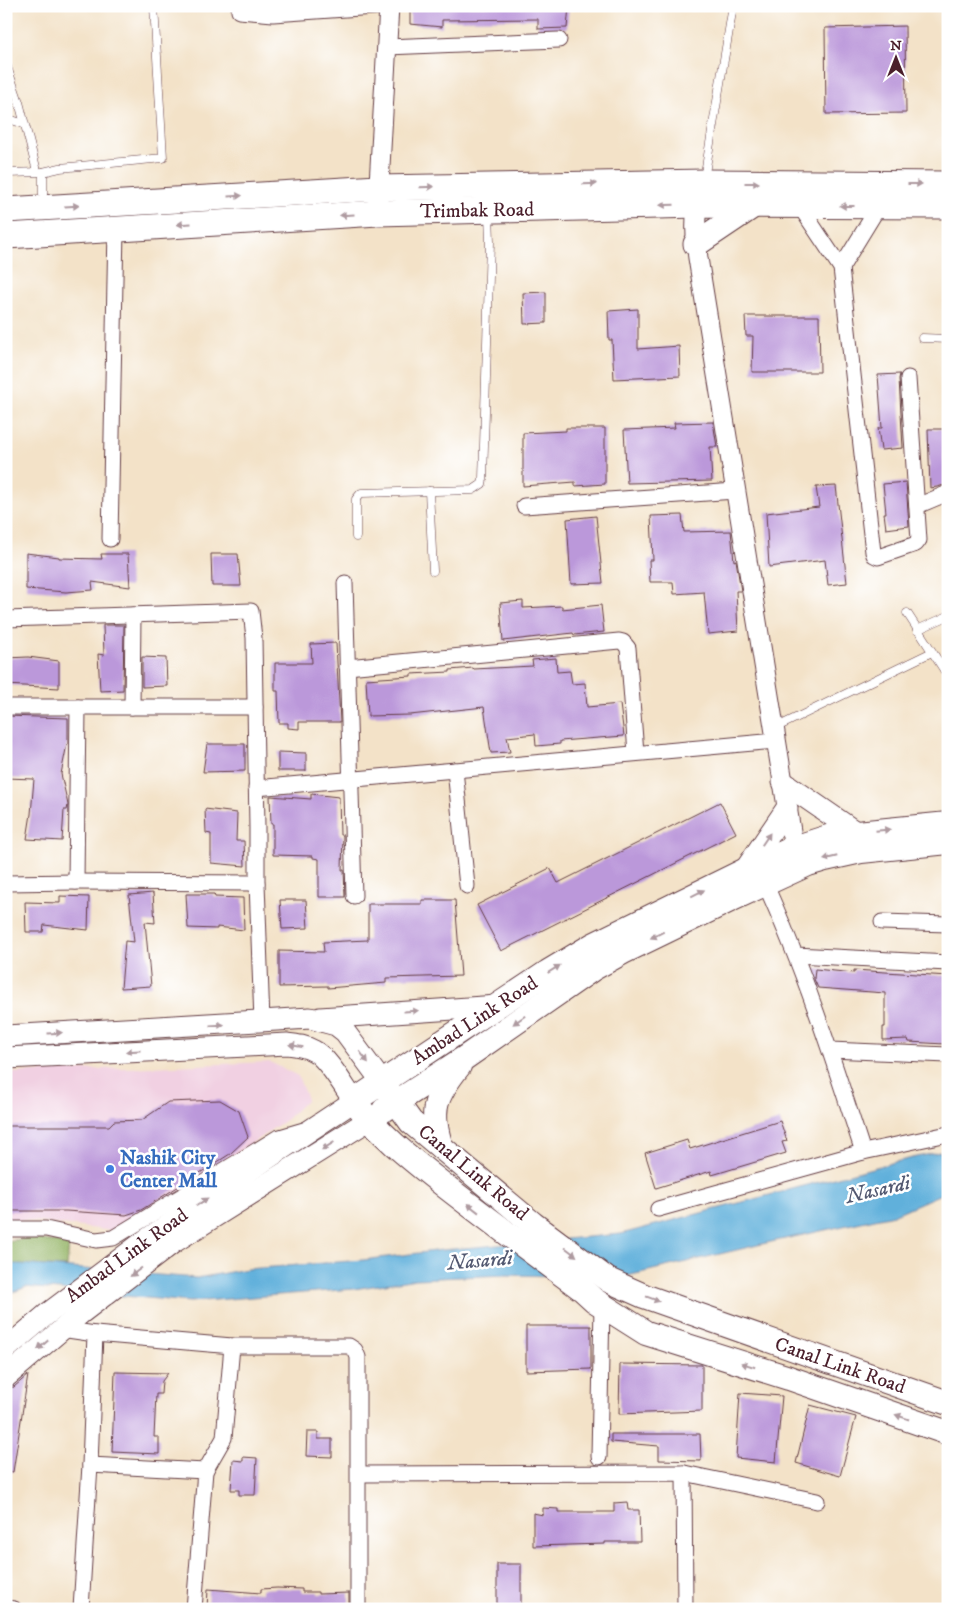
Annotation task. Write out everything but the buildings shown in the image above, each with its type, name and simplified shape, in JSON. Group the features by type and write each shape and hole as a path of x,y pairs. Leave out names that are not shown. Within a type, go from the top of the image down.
{"highway":[{"name":"Trimbak Road","path":"6,236 378,213 489,211 700,194 948,184"},
{"name":"Trimbak Road","path":"6,210 44,201 378,188 700,194 754,205 948,206"},
{"path":"696,244 754,205"}],"main road":[{"path":"783,782 857,833"},
{"path":"755,873 787,808"},
{"name":"Ambad Link Road","path":"54,1322 146,1239 263,1154 314,1127 593,945 755,873 796,858 828,837 948,824"},
{"name":"Ambad Link Road","path":"796,858 825,859 861,851 948,842"},
{"name":"Ambad Link Road","path":"54,1322 80,1314 174,1242 466,1057 594,968 755,873"},
{"path":"310,1018 498,1006"},
{"name":"Canal Link Road","path":"6,1036 310,1018 336,1026 345,1032 411,1122 533,1224 608,1280 644,1296 948,1403"},
{"name":"Canal Link Road","path":"6,1058 292,1045 315,1051 323,1057 369,1120 405,1154 602,1304 646,1333 789,1378 948,1433"},
{"path":"441,1147 434,1119 438,1098 447,1081 466,1057"},
{"path":"6,1349 54,1322"},
{"path":"6,1377 54,1322"}],"street":[{"path":"240,6 239,11 272,14 389,6 378,213"},
{"path":"387,47 560,40"},
{"path":"700,194 696,244 796,858"},
{"path":"799,205 841,268 874,555 878,557 918,542 919,537 908,378"},
{"path":"841,268 880,206"},
{"path":"110,538 116,228"},
{"path":"524,506 735,491"},
{"path":"917,506 948,493"},
{"path":"345,583 354,896"},
{"path":"6,618 251,611 254,638 256,883 262,1022"},
{"path":"132,707 133,615"},
{"path":"347,666 624,642 628,648 636,754"},
{"path":"6,706 254,707"},
{"path":"76,882 78,707"},
{"path":"256,788 636,754 775,735"},
{"path":"455,770 466,886"},
{"path":"755,873 796,955 830,1050 863,1152"},
{"path":"6,883 256,883"},
{"path":"882,922 948,924"},
{"path":"796,955 948,963"},
{"path":"830,1050 948,1055"},
{"path":"658,1209 863,1152 948,1134"},
{"path":"6,1229 46,1229 96,1240 113,1238 263,1154"},
{"path":"599,1457 602,1304"},
{"path":"54,1322 95,1334 232,1346 349,1346 355,1350 358,1357 358,1609"},
{"path":"80,1609 90,1465 95,1334"},
{"path":"194,1609 205,1471 224,1438 232,1346"},
{"path":"90,1465 205,1471"},
{"path":"358,1474 684,1473 817,1501"},
{"path":"684,1473 685,1609"},
{"path":"6,1608 14,1609"}],"lane":[{"path":"6,173 40,172 60,168 163,158 154,6"},
{"path":"700,194 733,6"},
{"path":"6,64 40,172 44,201"},
{"path":"6,118 24,124"},
{"path":"356,537 356,499 361,493 473,490 482,484 490,242 489,211"},
{"path":"922,338 948,339"},
{"path":"429,490 433,571"},
{"path":"907,613 948,676"},
{"path":"917,630 948,616"},
{"path":"775,735 932,652"}],"shaded area":[{"name":"Nashik City Center Mall","path":"270,1062 298,1076 307,1099 287,1119 122,1232 25,1220 6,1222 6,1073"}],"green space":[{"path":"31,1238 69,1244 67,1267 6,1264 6,1241"}],"water":[{"name":"Nasardi","path":"948,1150 948,1191 893,1215 623,1277 505,1275 416,1279 354,1289 190,1302 26,1287 6,1295 6,1264 197,1278 247,1269 363,1260 442,1250 621,1234 895,1162"}],"place":[{"name":"Nashik City Center Mall","path":"110,1169"}]}
